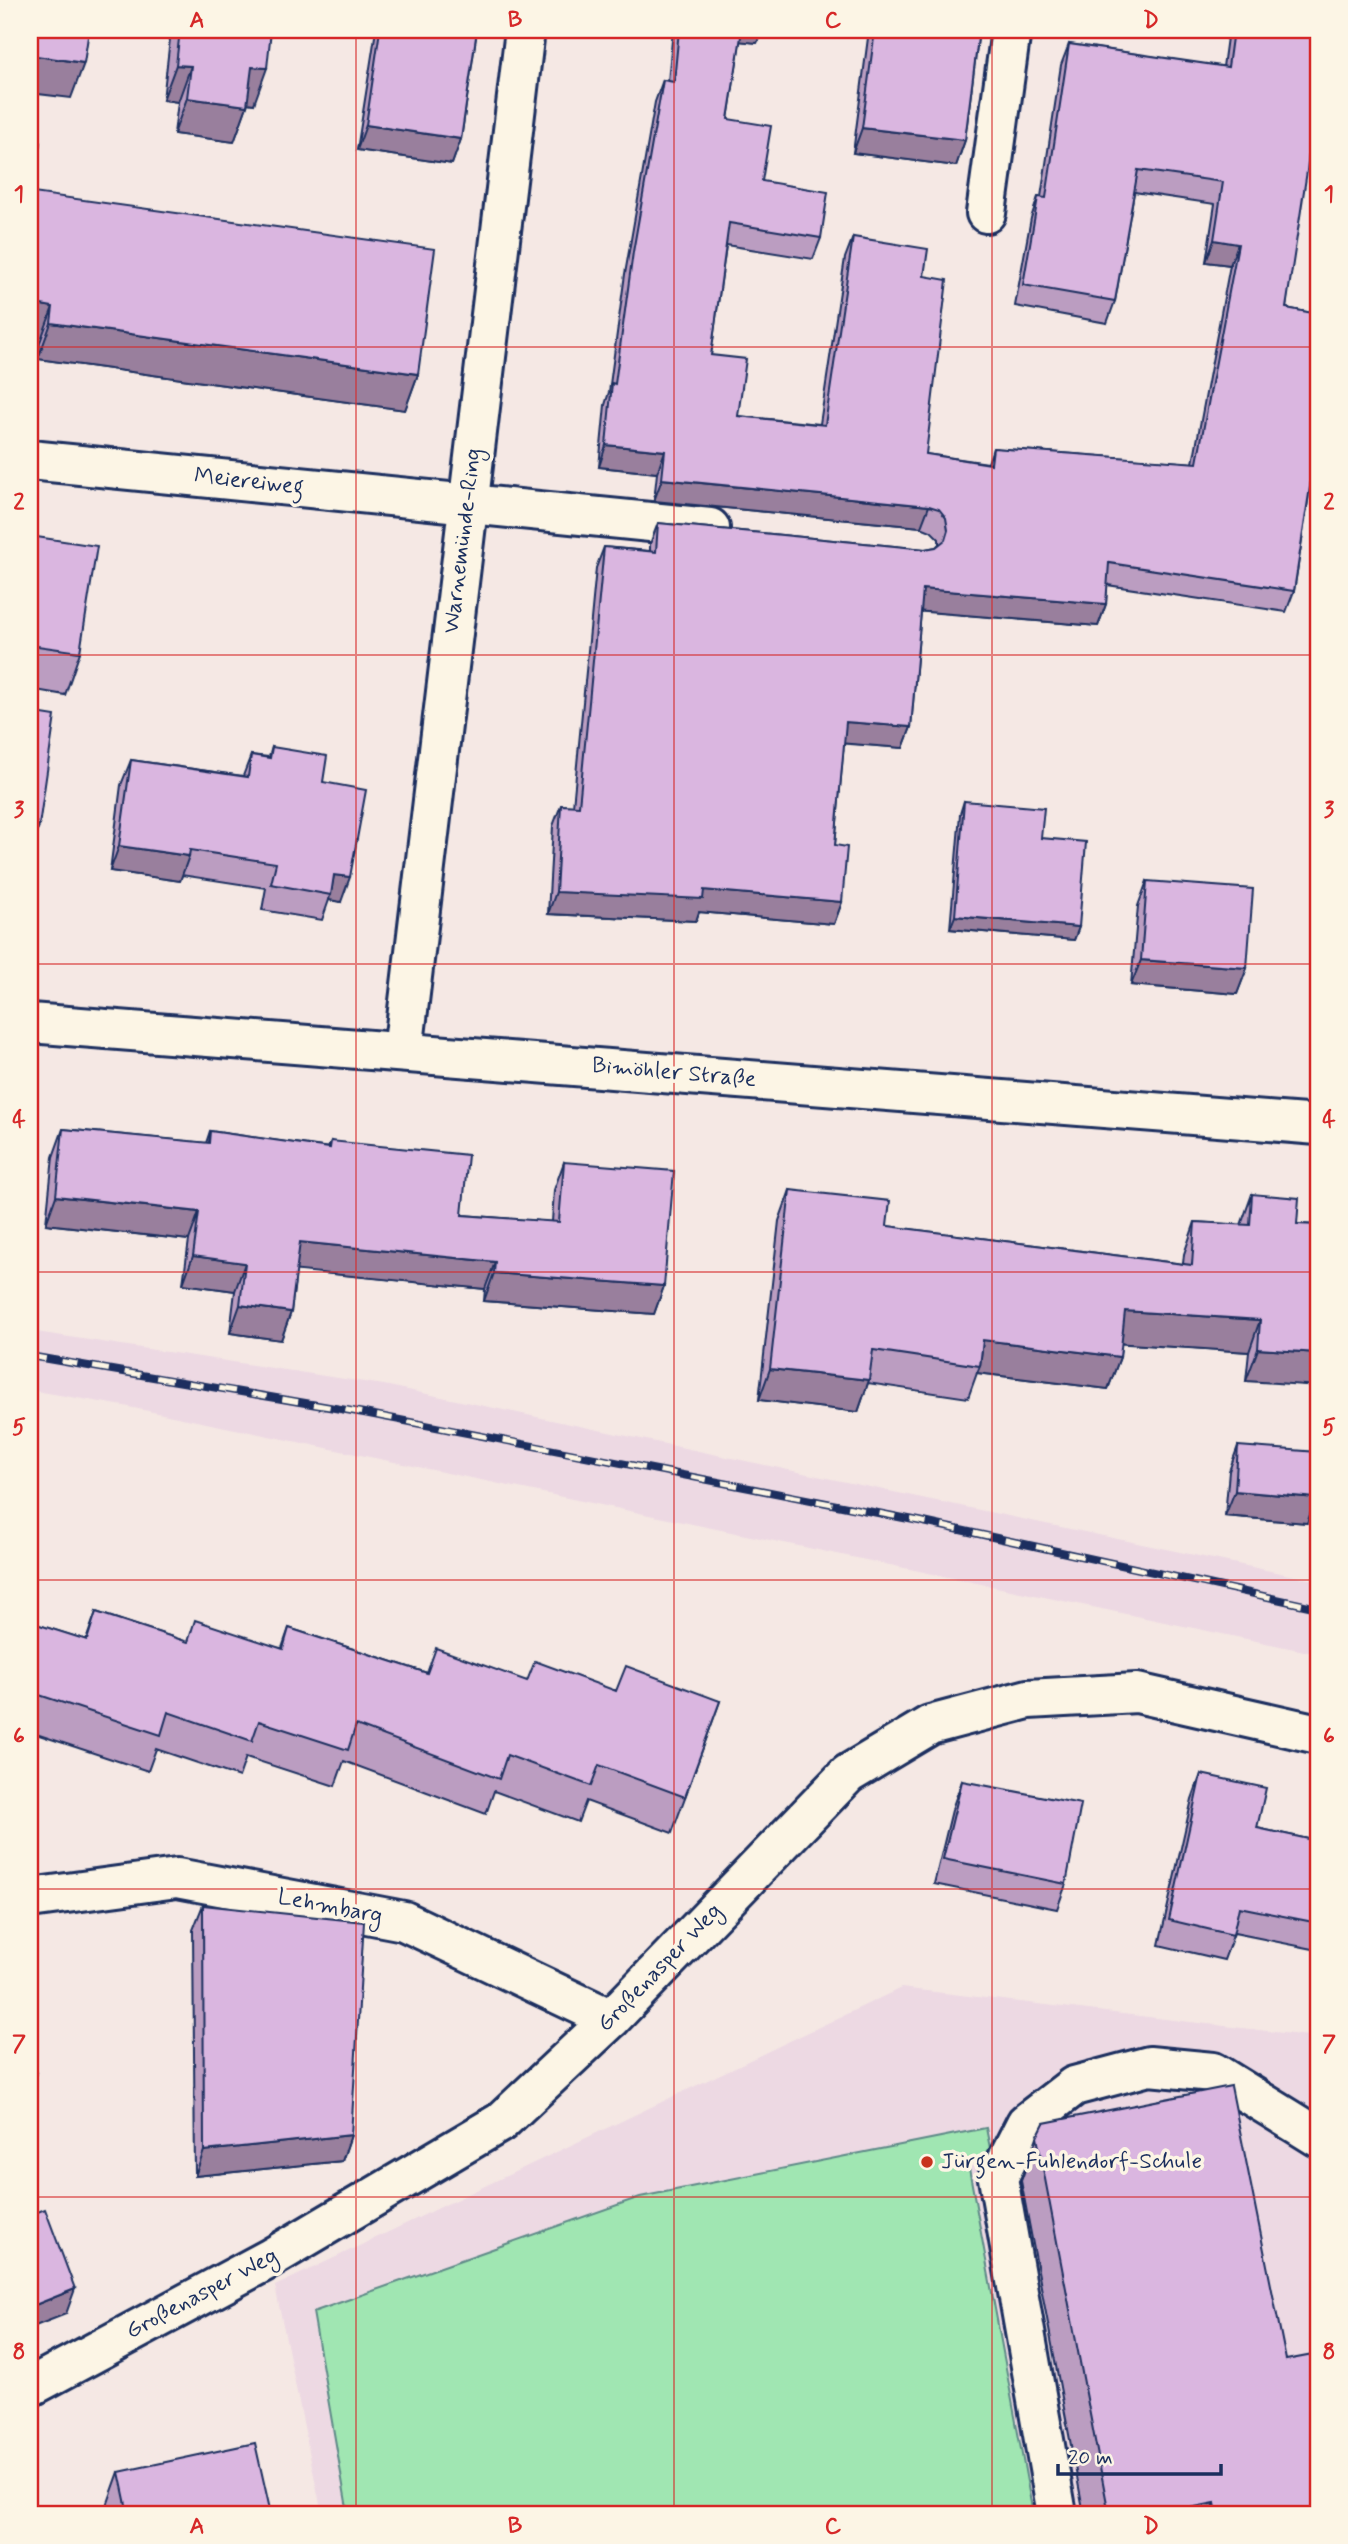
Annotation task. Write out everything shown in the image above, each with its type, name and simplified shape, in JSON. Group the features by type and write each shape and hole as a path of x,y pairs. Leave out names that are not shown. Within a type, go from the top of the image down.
{"street":[{"name":"Warnemünde-Ring","path":"403,1052 525,30"},
{"path":"986,213 1011,30"},
{"name":"Meiereiweg","path":"30,460 740,531"},
{"name":"Bimöhler Straße","path":"30,1023 1318,1125"},
{"name":"Großenasper Weg","path":"30,2387 270,2259 501,2122 611,2019 848,1774 930,1725 1028,1699 1138,1693 1318,1734"},
{"name":"Lehmbarg","path":"30,1898 177,1878 404,1921 611,2019"},
{"path":"1057,2514 998,2178 1026,2123 1074,2086 1149,2066 1213,2073 1318,2137"}],"shaded area":[{"path":"30,1331 384,1385 1318,1581 1318,1654 124,1406 30,1390"},
{"name":"Jürgen-Fuhlendorf-Schule","path":"901,1988 1318,2037 1318,2514 322,2514 275,2286"}],"green space":[{"path":"986,2128 992,2158 968,2163 1033,2514 348,2514 313,2312 640,2197"}],"building":[{"path":"30,30 89,30 84,63 30,55"},
{"path":"180,30 271,30 267,68 252,67 247,106 187,98 191,66 176,65"},
{"path":"380,30 477,30 461,139 366,125"},
{"path":"679,30 742,30 728,119 771,126 762,181 828,192 821,238 729,223 711,355 746,359 738,416 825,425 853,237 928,249 924,276 947,280 926,454 991,464 993,448 1197,463 1238,244 1214,240 1223,182 1138,170 1115,301 1023,285 1038,197 1046,198 1069,44 1228,67 1233,30 1318,30 1318,70 1307,171 1286,308 1318,314 1318,435 1294,591 1109,563 1106,604 923,589 911,727 846,722 835,845 847,847 842,902 704,890 703,899 556,892 561,805 579,806 604,547 656,552 658,523 925,549 936,547 945,540 948,530 946,518 939,509 929,506 662,479 665,451 606,445 612,383 615,384 633,252 663,80 674,82"},
{"path":"875,30 979,30 965,140 862,128"},
{"path":"30,141 40,142 33,193 435,249 418,374 51,323 53,307 30,303"},
{"path":"30,536 97,546 80,652 30,645"},
{"path":"30,712 55,716 39,826 30,824"},
{"path":"272,747 327,756 323,782 366,790 350,877 334,875 331,895 271,884 276,863 190,850 189,856 119,846 131,760 248,777 251,755 270,758"},
{"path":"964,801 1044,808 1041,838 1086,842 1079,927 955,916"},
{"path":"1147,881 1253,889 1247,968 1141,960"},
{"path":"63,1129 209,1143 210,1131 330,1148 331,1141 468,1155 462,1215 559,1222 564,1162 674,1171 664,1286 494,1273 495,1262 300,1242 291,1312 240,1305 245,1263 193,1256 199,1212 56,1196"},
{"path":"790,1190 890,1201 887,1226 1192,1265 1195,1222 1250,1225 1252,1194 1299,1198 1297,1224 1318,1225 1318,1353 1258,1349 1260,1320 1125,1311 1120,1357 983,1340 980,1366 873,1350 869,1380 770,1369"},
{"path":"1238,1446 1318,1452 1316,1498 1235,1491"},
{"path":"96,1612 188,1642 195,1620 283,1649 289,1628 427,1673 436,1648 527,1681 535,1661 616,1691 626,1666 720,1701 685,1797 599,1765 591,1786 507,1755 499,1779 356,1725 348,1750 259,1721 252,1741 168,1712 161,1735 30,1692 30,1622 87,1640"},
{"path":"1201,1774 1266,1788 1257,1828 1318,1841 1318,1923 1239,1907 1233,1935 1169,1920"},
{"path":"962,1781 1081,1804 1066,1884 943,1859"},
{"path":"203,1905 364,1922 351,2135 204,2151"},
{"path":"30,2056 36,2073 30,2076"},
{"path":"1231,2086 1286,2360 1318,2354 1318,2514 1217,2514 1215,2503 1159,2514 1109,2514 1037,2137 1044,2123"},
{"path":"45,2209 75,2289 30,2307 30,2215"},
{"path":"255,2443 271,2514 128,2514 119,2472"}],"railway":[{"path":"30,1356 364,1413 919,1521 1318,1608"}],"place":[{"name":"Jürgen-Fuhlendorf-Schule","path":"927,2162"}]}
